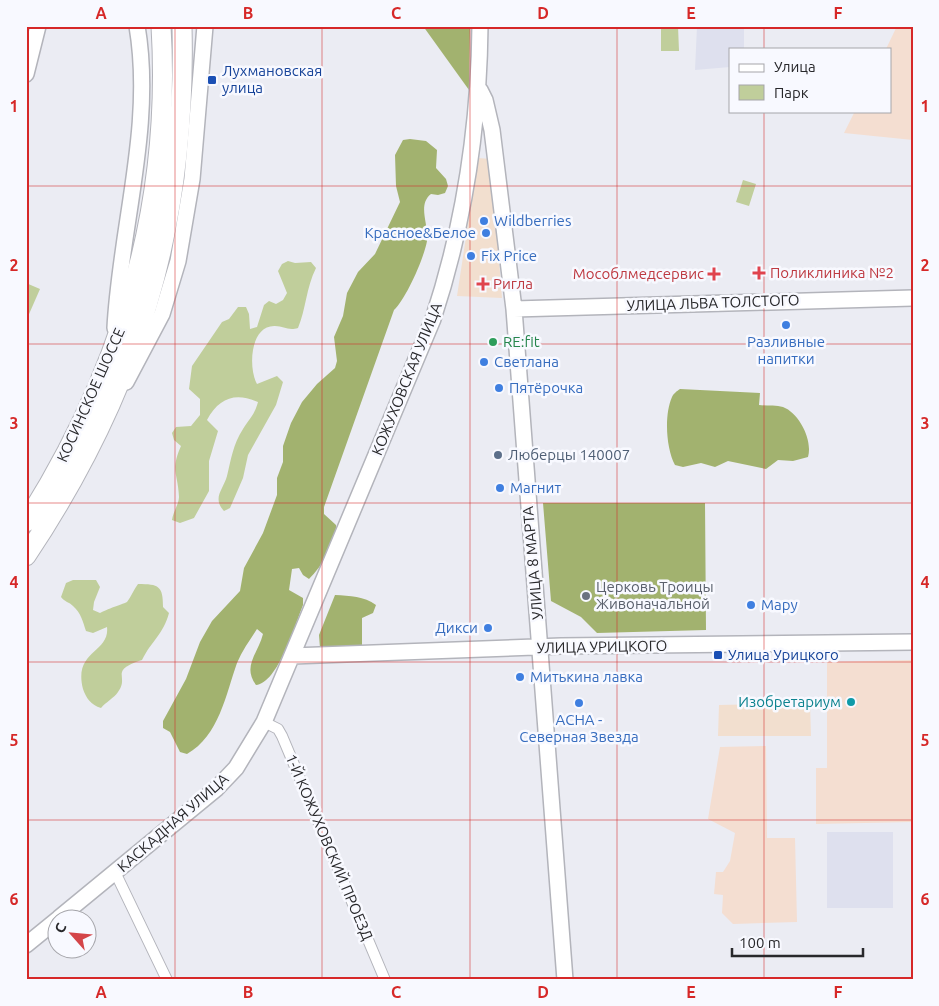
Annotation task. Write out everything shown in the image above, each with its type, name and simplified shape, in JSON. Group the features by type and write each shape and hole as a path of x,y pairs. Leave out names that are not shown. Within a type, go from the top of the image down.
{"highway":[{"name":"КОСИНСКОЕ ШОССЕ","path":"26,522 81,425 111,357 134,290 149,226 157,172 162,109 161,26"},
{"name":"КОСИНСКОЕ ШОССЕ","path":"26,556 60,504 107,413 141,328 166,238 177,170 182,111 182,26"}],"street":[{"path":"26,74 38,26"},
{"path":"111,357 115,335 119,266 138,135 141,80 137,26"},
{"path":"107,413 141,358 162,314 178,260 192,179 205,26"},
{"name":"КОЖУХОВСКАЯ УЛИЦА","path":"292,656 433,320 459,229 479,89 480,26"},
{"name":"УЛИЦА 8 МАРТА","path":"479,89 489,115 514,309 565,980"},
{"path":"470,157 474,149 482,146 495,156"},
{"name":"УЛИЦА ЛЬВА ТОЛСТОГО","path":"514,309 913,298"},
{"name":"УЛИЦА УРИЦКОГО","path":"292,656 540,648 913,642"},
{"name":"КАСКАДНАЯ УЛИЦА","path":"71,908 216,790 236,768 264,722 292,656"},
{"name":"1-Й КОЖУХОВСКИЙ ПРОЕЗД","path":"264,722 278,729 282,736 385,980"},
{"path":"115,872 167,980"},
{"name":"КАСКАДНАЯ УЛИЦА","path":"26,945 48,927"}],"shaded area":[{"path":"697,26 744,26 744,48 729,48 729,67 695,70"},
{"path":"897,26 913,26 913,140 844,133 854,112 892,112 892,48 886,48"},
{"path":"478,158 491,159 502,298 457,296"},
{"path":"913,660 911,822 816,824 816,768 827,768 827,662"},
{"path":"810,703 811,736 718,736 719,705"},
{"path":"766,746 767,838 795,838 797,922 733,924 722,913 723,895 714,894 716,872 723,872 730,861 735,833 708,819 720,747"},
{"path":"827,832 893,832 893,908 827,908"}],"green space":[{"path":"423,26 470,26 469,90"},
{"path":"661,26 678,26 679,51 661,51"},
{"path":"403,140 426,141 437,150 436,168 446,179 448,186 445,193 431,194 427,198 424,209 427,241 422,257 409,288 394,310 324,507 324,514 336,525 336,532 331,547 324,561 309,579 303,575 299,568 292,569 289,590 303,598 303,605 285,652 272,674 264,682 256,685 250,672 252,660 263,634 257,629 237,663 225,701 207,737 187,754 180,752 170,732 163,728 163,721 186,679 200,642 212,621 240,591 244,568 263,533 277,495 277,478 283,462 283,446 291,423 302,402 317,384 335,368 337,361 334,337 343,316 347,293 358,272 375,254 400,202 396,186 395,155"},
{"path":"743,180 756,184 749,206 736,202"},
{"path":"288,261 295,263 311,262 316,268 298,328 291,329 275,326 267,328 260,332 256,340 253,349 252,368 257,384 277,376 283,382 276,405 248,455 243,478 230,508 224,511 219,498 237,440 258,402 250,399 228,399 217,406 212,412 207,420 218,431 209,461 209,491 194,518 180,523 172,520 179,500 175,467 181,446 174,440 172,433 176,427 191,426 200,415 200,399 189,389 192,366 222,322 229,319 238,307 246,307 249,314 250,329 257,327 264,305 269,301 276,304 283,300 287,293 278,271 282,264"},
{"path":"26,283 40,289 26,321"},
{"path":"680,389 760,393 759,405 783,407 789,410 799,421 807,435 808,457 793,461 778,460 766,469 728,461 715,467 701,463 683,467 675,465 668,441 667,422 669,404 674,394"},
{"path":"543,503 705,503 706,630 597,633 581,617 551,601"},
{"path":"73,580 96,580 100,587 93,610 100,613 127,602 138,584 155,586 161,590 163,607 169,613 164,627 142,660 126,667 122,674 122,682 118,692 101,708 94,705 87,698 81,676 87,659 103,642 107,627 93,633 86,631 78,612 61,597 66,583"},
{"path":"335,595 362,598 376,605 373,613 362,618 362,648 320,648 319,635"}],"place":[{"name":"Лухмановская улица","path":"212,80"},
{"name":"Wildberries","path":"484,221"},
{"name":"Красное&Белое","path":"486,233"},
{"name":"Fix Price","path":"471,256"},
{"name":"Поликлиника №2","path":"759,273"},
{"name":"Мособлмедсервис","path":"714,274"},
{"name":"Ригла","path":"483,284"},
{"name":"Разливные напитки","path":"786,325"},
{"name":"RE:fit","path":"493,342"},
{"name":"Светлана","path":"484,362"},
{"name":"Пятёрочка","path":"499,388"},
{"name":"Люберцы 140007","path":"498,455"},
{"name":"Магнит","path":"500,488"},
{"name":"Церковь Троицы Живоначальной","path":"586,596"},
{"name":"Мару","path":"751,605"},
{"name":"Дикси","path":"488,628"},
{"name":"Улица Урицкого","path":"718,655"},
{"name":"Митькина лавка","path":"520,677"},
{"name":"Изобретариум","path":"851,702"},
{"name":"АСНА - Северная Звезда","path":"579,703"}]}
